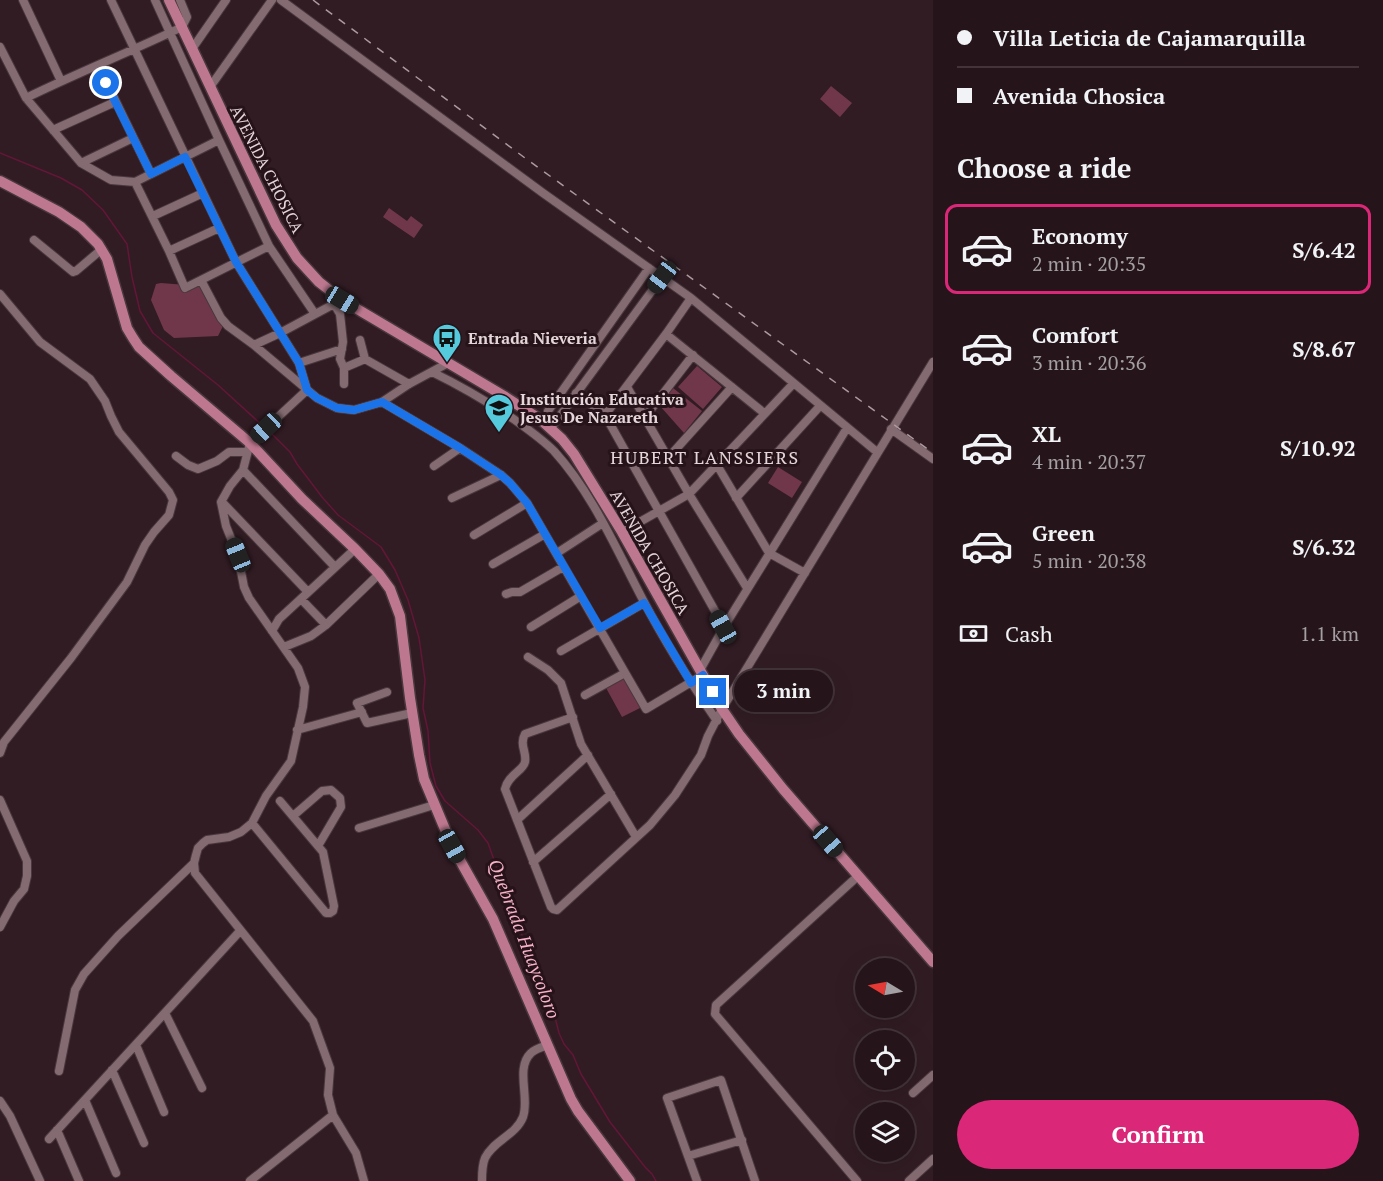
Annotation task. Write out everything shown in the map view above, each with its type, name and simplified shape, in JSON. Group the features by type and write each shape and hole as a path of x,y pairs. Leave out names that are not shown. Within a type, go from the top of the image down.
{"main road":[{"name":"AVENIDA CHOSICA","path":"170,0 276,225 297,258 319,282 342,300 504,396 551,428 574,454 622,532 702,673 721,714 732,723 783,789 933,962"},
{"path":"0,181 59,212 81,227 102,249 107,259 127,328 139,346 355,549 390,589 400,616 420,763 434,805 452,846 493,919 571,1099 630,1181"}],"street":[{"path":"23,0 61,81"},
{"path":"111,0 236,262 299,363 307,390"},
{"path":"155,0 269,246 315,314"},
{"path":"26,98 182,27 187,17 180,0"},
{"path":"192,49 226,0"},
{"path":"210,87 273,0"},
{"path":"281,0 543,193 691,297 877,452"},
{"path":"0,47 26,98 81,163 111,180 135,182 219,140"},
{"path":"98,65 151,174"},
{"path":"53,130 115,102"},
{"path":"81,163 134,138"},
{"path":"135,182 170,251 185,288 269,246"},
{"path":"153,216 203,193"},
{"path":"170,251 219,228"},
{"path":"34,240 73,272 102,249"},
{"path":"548,411 649,268"},
{"path":"551,428 662,277"},
{"path":"201,280 221,318 228,326 317,398 337,408 354,410 382,402 448,363"},
{"path":"0,294 40,342 90,379 105,401 119,432 169,492 172,500 169,515 145,545 128,582 4,742 0,753"},
{"path":"605,415 691,297"},
{"path":"254,345 334,304 340,314 342,349 340,358 344,368 344,384"},
{"path":"666,334 764,413"},
{"path":"360,340 365,359 409,384"},
{"path":"299,363 342,349"},
{"path":"645,417 693,355"},
{"path":"344,368 365,359"},
{"path":"573,717 525,734 522,740 525,762 508,780 504,789 551,907 557,910 650,825 675,795 701,755 708,736 877,452 933,362"},
{"path":"432,372 486,402 538,436 566,465 603,523 644,603 691,683 721,714"},
{"path":"622,532 689,494 793,384"},
{"path":"627,387 747,588"},
{"path":"668,458 732,387"},
{"path":"176,456 198,469 229,452 248,448 307,390"},
{"path":"576,393 605,415 723,627"},
{"path":"382,402 460,448 510,483 527,503 646,709 691,683 702,673 723,627 847,428"},
{"path":"736,498 820,406"},
{"path":"891,429 933,459"},
{"path":"248,448 243,470 221,502 226,526 238,555 244,587 249,598 298,668 305,687 303,707 291,761 266,796 252,823 241,832 229,837 207,840 198,848 194,863 195,873 313,1020 330,1068 328,1095 333,1115 356,1153 364,1181"},
{"path":"434,466 460,448"},
{"path":"717,465 769,553 805,573"},
{"path":"243,470 335,567"},
{"path":"452,498 501,475"},
{"path":"221,502 308,592"},
{"path":"474,535 527,503"},
{"path":"557,553 603,523"},
{"path":"493,564 545,534"},
{"path":"272,631 279,619 355,549"},
{"path":"506,594 520,592 563,567"},
{"path":"284,647 310,636 326,625 379,574"},
{"path":"531,627 581,596"},
{"path":"301,599 326,625"},
{"path":"561,651 644,603"},
{"path":"528,657 548,670 561,683 581,744 636,837"},
{"path":"585,695 626,673"},
{"path":"387,692 357,703 368,723 412,713"},
{"path":"297,730 362,712"},
{"path":"517,820 588,755"},
{"path":"293,816 322,791 331,790 340,798 341,807 318,846"},
{"path":"533,862 611,794"},
{"path":"0,800 27,861 27,876 24,889 14,901 0,927"},
{"path":"252,823 326,913 333,911 334,906 323,852 280,801"},
{"path":"359,828 434,805"},
{"path":"59,1071 75,990 84,974 118,936 194,863"},
{"path":"857,1181 715,1014 715,1010 716,1005 858,876"},
{"path":"49,1139 240,931"},
{"path":"165,1013 202,1088"},
{"path":"136,1045 164,1112"},
{"path":"482,1181 484,1159 523,1117 525,1106 523,1069 526,1060 531,1053 548,1045"},
{"path":"112,1070 144,1143"},
{"path":"913,1093 933,1075"},
{"path":"697,1181 667,1098 721,1080 755,1181"},
{"path":"85,1100 116,1173"},
{"path":"0,1101 10,1116 40,1181"},
{"path":"250,1181 333,1115"},
{"path":"57,1130 79,1181"},
{"path":"688,1156 742,1140"},
{"path":"909,1181 933,1159"}],"shaded area":[{"path":"831,86 852,103 840,117 820,99"},
{"path":"389,208 407,221 411,216 423,225 414,238 383,217"},
{"path":"156,284 199,286 223,326 218,336 174,338 164,330 151,300"},
{"path":"697,366 722,387 703,409 678,387"},
{"path":"673,388 702,411 684,433 660,406"},
{"path":"778,467 802,482 792,498 768,483"},
{"path":"625,676 642,707 622,717 605,686"}],"waterway":[{"name":"Quebrada Huaycoloro","path":"0,153 61,178 82,190 103,210 127,244 140,311 153,333 218,385 263,426"},
{"name":"Quebrada Huaycoloro","path":"269,431 290,452 322,497 338,515 381,547 395,570 408,600 419,638 425,680 423,708 428,731 430,763 436,786 445,801 478,830 488,843 513,914 552,1005 564,1044 573,1055 581,1074 610,1122 656,1181"}],"railway":[{"path":"313,0 525,158 933,453"}],"place":[{"name":"Entrada Nieveria","path":"447,364"},
{"name":"Institución Educativa Jesus De Nazareth","path":"499,434"}],"district":[{"name":"HUBERT LANSSIERS","path":"705,458"}],"route":[{"path":"106,83 151,174 185,157 236,262 299,363 307,390 337,408 354,410 382,402 501,475 527,503 600,628 644,603 691,683 703,675 713,692"}]}
